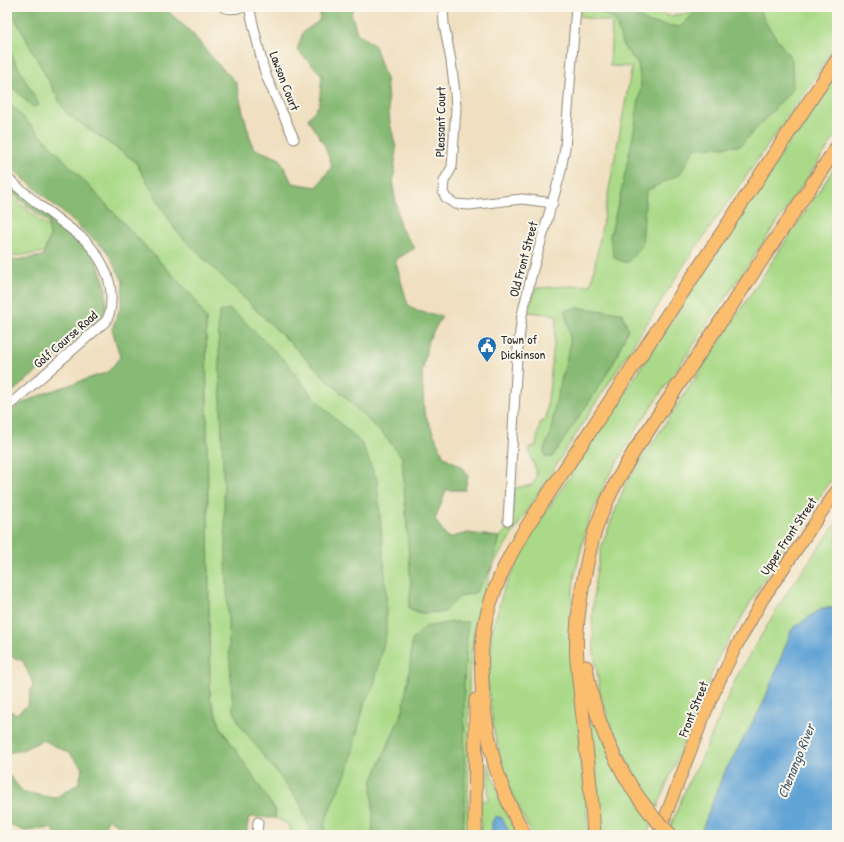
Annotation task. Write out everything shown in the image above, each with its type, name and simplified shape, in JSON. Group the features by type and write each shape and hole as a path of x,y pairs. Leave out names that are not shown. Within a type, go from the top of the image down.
{"highway":[{"path":"475,835 476,692 481,665 483,632 486,618 504,568 524,531 837,60"},
{"path":"594,835 576,648 577,618 592,541 599,520 612,489 629,459 837,147"},
{"path":"585,574 582,603 582,630 585,664 589,686 597,713 609,745 621,770 636,794 654,818 671,835"},
{"path":"481,665 485,719 491,752 505,796 525,835"}],"main road":[{"name":"Upper Front Street","path":"763,599 837,490"},
{"name":"Front Street","path":"658,835 705,714 720,680 736,647 763,599"}],"street":[{"path":"223,7 242,7"},
{"name":"Lawson Court","path":"249,7 267,78 294,139"},
{"name":"Pleasant Court","path":"443,7 456,108 452,167 444,181 443,192 446,198 455,204 469,205 522,199 552,203"},
{"name":"Old Front Street","path":"508,521 517,357 522,315 532,273 560,175 565,148 576,7"},
{"name":"Golf Course Road","path":"7,178 84,239 102,263 108,275 112,292 109,317 106,321 7,407"},
{"path":"257,835 258,822"}],"green space":[{"path":"7,7 9,7 66,113 135,161 176,231 385,436 402,457 411,586 409,608 421,613 444,612 459,597 476,592 492,567 476,616 469,675 468,835 292,835 288,824 275,818 275,810 221,728 210,698 206,319 193,297 7,101 7,82 33,107 39,105 7,47"},
{"path":"9,7 163,7 191,32 215,61 236,82 253,148 280,159 292,183 317,187 332,166 324,144 308,119 319,105 322,75 297,50 303,32 319,21 321,7 355,7 351,13 357,33 375,46 386,79 390,123 396,148 393,187 400,227 415,248 395,260 408,305 417,311 442,316 428,341 422,373 424,412 444,457 461,466 468,476 465,490 446,490 435,520 448,538 468,533 500,537 492,567 476,592 459,597 444,612 421,613 409,608 411,586 402,457 385,436 176,231 135,161 66,113"},
{"path":"582,7 647,7 668,16 690,13 695,7 837,7 837,41 812,82 686,262 492,567 500,537 511,524 514,488 532,485 536,479 536,470 528,448 536,446 540,423 546,419 557,315 527,312 536,288 591,285 632,67 610,66 612,22 580,17"},
{"path":"592,7 620,7 650,23 680,27 700,7 758,7 767,25 792,60 793,89 740,146 695,148 680,174 646,191 642,246 627,263 614,258 610,237 634,131 641,86 638,64 623,46 615,20"},
{"path":"7,47 39,105 33,107 7,82"},
{"path":"837,70 837,134 639,425 607,479 587,525 575,574 570,613 589,835 532,835 509,788 494,733 487,677 492,631 504,588 531,535"},
{"path":"7,101 193,297 206,319 210,698 221,728 275,810 275,818 249,817 247,835 163,835 162,832 122,827 107,818 104,835 57,835 52,828 25,831 9,825 7,818 7,773 23,792 55,798 78,784 83,768 69,753 43,740 22,750 7,753 7,710 16,714 27,706 33,684 23,661 7,657 7,415 18,405 45,393 108,372 120,357 112,329 121,306 123,281 106,250 7,164"},
{"path":"837,164 837,471 770,569 719,656 657,808 643,789 615,738 600,693 594,654 592,617 595,581 602,545 626,483"},
{"path":"7,181 74,234 97,262 106,286 106,309 102,318 7,396 7,261 43,256 50,236 48,223 7,189"},
{"path":"7,193 55,233 46,252 7,257"},
{"path":"579,308 622,313 628,329 614,362 592,398 552,457 545,457 544,449 551,433 555,405 570,346 569,330 565,310"},
{"path":"229,309 241,318 287,363 311,395 362,444 377,480 386,587 386,634 374,685 364,704 349,767 324,824 327,835 312,835 300,803 240,725 233,709 229,647 218,321 220,312"},
{"path":"837,522 837,608 822,608 792,629 763,704 723,775 700,835 667,835 688,783 702,758 737,676 788,591"},
{"path":"452,622 468,622 464,685 465,800 463,835 372,835 372,782 403,710 410,666 412,640 425,627"},
{"path":"590,708 651,823 647,835 601,835"},
{"path":"488,763 503,806 519,835 481,835 480,784 483,800 488,801"}],"water":[{"name":"Chenango River","path":"822,608 837,608 837,835 700,835 723,775 763,704 792,629"},
{"path":"496,816 502,818 511,835 492,835 492,823"}],"place":[{"name":"Town of Dickinson","path":"487,363"}]}
